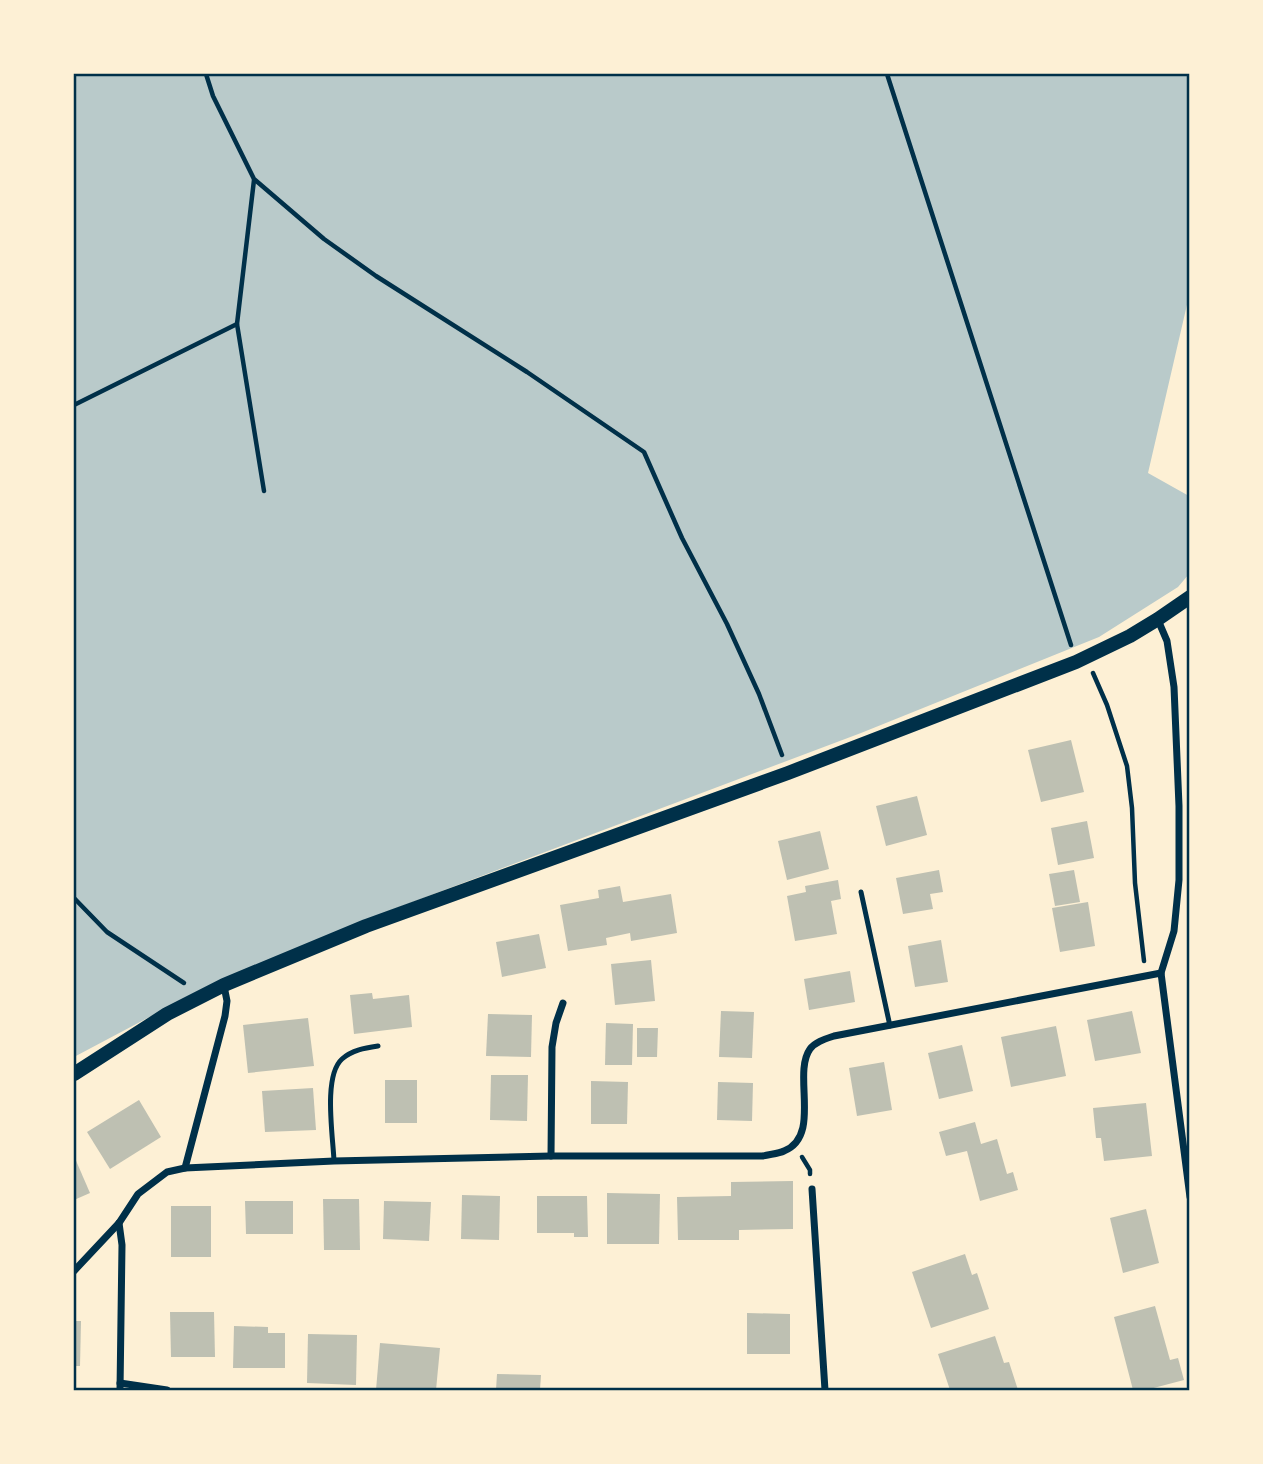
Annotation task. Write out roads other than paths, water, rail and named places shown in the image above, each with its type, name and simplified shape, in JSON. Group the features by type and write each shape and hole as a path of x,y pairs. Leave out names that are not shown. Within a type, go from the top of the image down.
{"main road":[{"path":"74,1074 156,1021 224,985 366,926 788,773 1081,660 1130,636 1189,597"}],"street":[{"path":"1158,619 1167,641 1174,687 1179,806 1179,880 1174,931 1161,974 1189,1197"},
{"path":"74,1271 119,1223 138,1194 167,1172 185,1168 334,1161 551,1156 763,1156 785,1151 801,1134 805,1117 805,1062 810,1049 820,1041 834,1036 1161,974"},
{"path":"185,1168 226,1016 224,985"},
{"path":"551,1156 552,1047 563,1003"},
{"path":"812,1189 825,1391"},
{"path":"119,1223 122,1245 120,1387 167,1391"}],"lane":[{"path":"861,892 890,1026"},
{"path":"334,1161 330,1093 332,1075 341,1060 356,1051 378,1046"}]}
